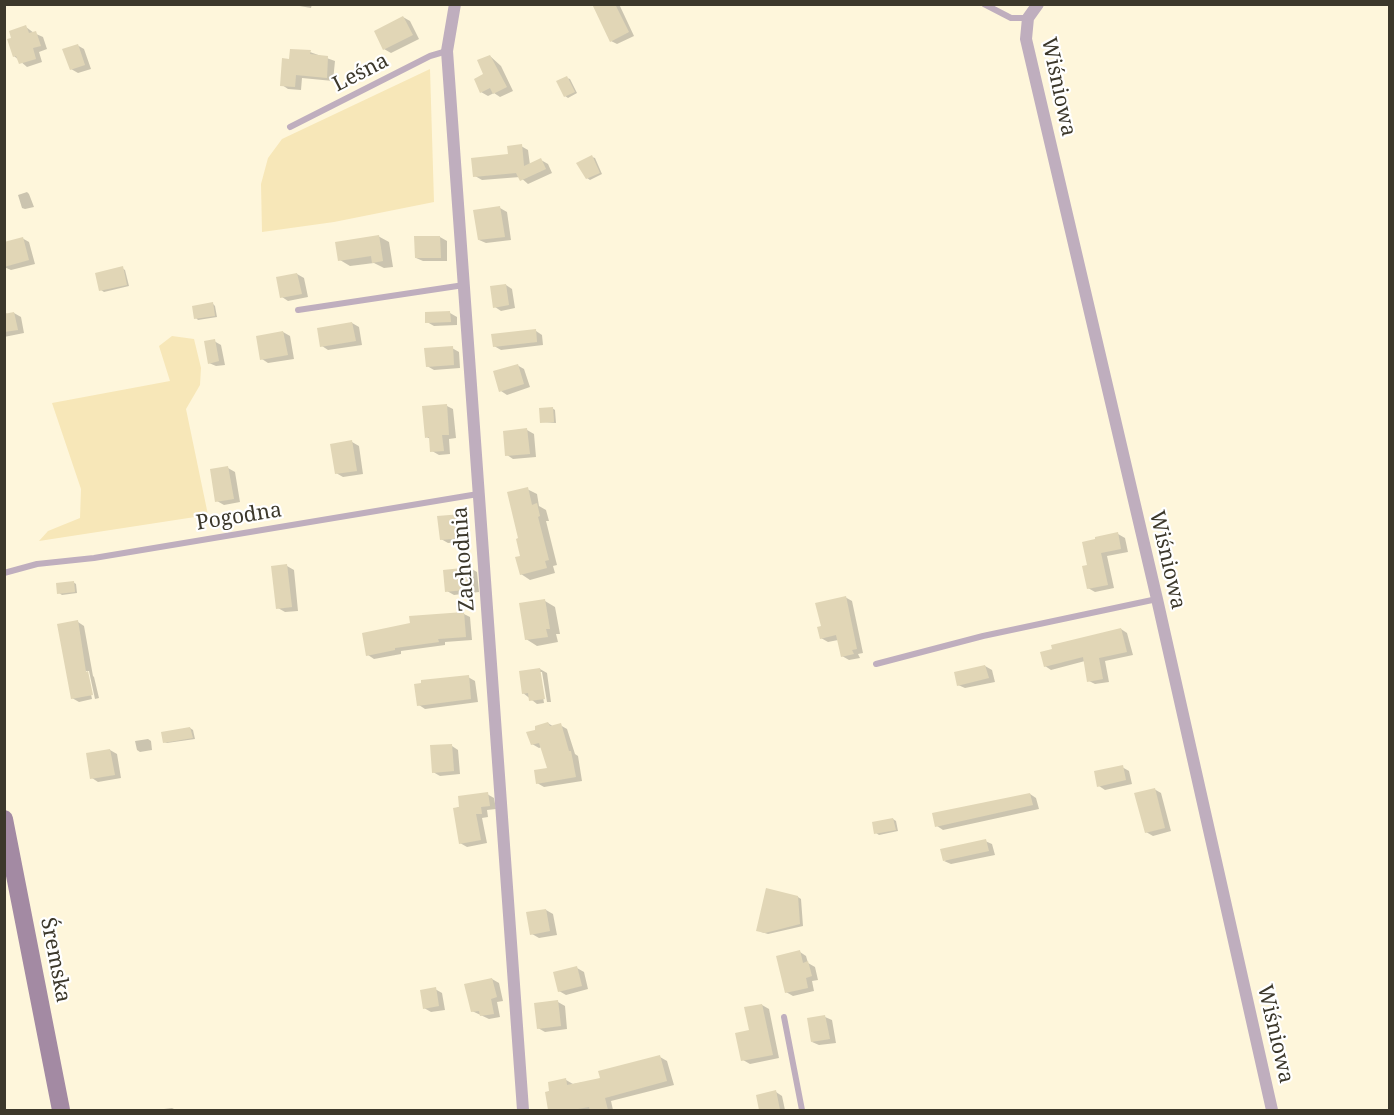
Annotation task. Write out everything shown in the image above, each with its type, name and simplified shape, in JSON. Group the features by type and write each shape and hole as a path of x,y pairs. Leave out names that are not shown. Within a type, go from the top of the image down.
{"main road":[{"name":"Śremska","path":"4,819 61,1110"}],"street":[{"name":"Zachodnia","path":"455,4 447,51 523,1110"},
{"path":"1028,18 1038,4"},
{"name":"Wiśniowa","path":"1028,18 1026,39 1157,599 1272,1110"}],"lane":[{"path":"984,4 1011,18 1028,18"},
{"name":"Leśna","path":"290,127 430,57 447,51"},
{"path":"298,310 465,285"},
{"name":"Pogodna","path":"4,573 37,564 88,560 479,494"},
{"path":"876,664 983,636 1157,599"},
{"path":"784,1017 802,1110"}],"shaded area":[{"path":"430,69 434,202 334,222 262,232 261,184 268,158 282,139"},
{"path":"172,336 194,339 201,368 200,385 186,409 208,515 39,541 48,531 80,518 81,489 52,403 170,381 159,346"}],"building":[{"path":"592,4 615,4 629,32 610,42"},
{"path":"403,16 413,35 383,50 374,31"},
{"path":"26,25 29,33 36,31 41,46 33,48 36,59 19,64 16,56 13,57 7,39 11,38 9,31"},
{"path":"78,44 85,65 70,70 62,49"},
{"path":"290,49 311,50 310,54 328,56 327,78 296,75 295,87 280,86 282,58 289,59"},
{"path":"490,55 507,87 493,94 490,88 480,93 474,79 483,74 477,60"},
{"path":"567,76 575,92 564,97 556,81"},
{"path":"522,144 524,166 541,158 546,169 520,181 516,173 473,177 471,158 508,154 507,146"},
{"path":"592,155 600,173 586,179 576,163"},
{"path":"500,206 505,237 478,240 473,210"},
{"path":"379,235 383,261 372,263 371,256 338,261 335,242"},
{"path":"414,236 440,236 441,258 415,258"},
{"path":"23,237 29,260 4,267 4,242"},
{"path":"123,266 127,285 99,291 95,273"},
{"path":"297,273 302,294 280,298 276,277"},
{"path":"506,284 509,305 493,308 490,286"},
{"path":"213,302 215,316 194,319 192,306"},
{"path":"450,311 451,322 425,323 425,312"},
{"path":"14,312 18,330 4,332 4,314"},
{"path":"352,322 356,341 320,347 317,328"},
{"path":"536,329 537,342 493,347 491,334"},
{"path":"283,331 288,355 260,360 256,336"},
{"path":"215,339 219,361 208,364 204,341"},
{"path":"453,346 454,365 426,367 424,348"},
{"path":"518,364 524,384 499,392 493,371"},
{"path":"447,404 449,435 442,435 444,451 430,452 429,437 425,438 422,406"},
{"path":"553,407 554,422 540,423 539,408"},
{"path":"527,428 530,454 505,456 503,431"},
{"path":"352,440 357,471 335,474 330,444"},
{"path":"228,466 234,499 215,502 210,469"},
{"path":"528,487 532,505 537,503 540,516 538,517 549,560 545,561 547,568 520,575 515,557 520,556 516,539 518,538 507,492"},
{"path":"462,514 464,538 440,540 437,516"},
{"path":"1118,532 1121,549 1101,553 1108,585 1087,589 1082,566 1087,565 1082,542"},
{"path":"287,564 292,607 276,609 271,566"},
{"path":"471,567 473,589 445,592 443,570"},
{"path":"74,581 75,592 57,594 56,583"},
{"path":"846,596 857,649 852,650 854,654 841,657 836,635 820,639 817,627 821,626 815,603"},
{"path":"545,599 550,629 546,629 548,637 525,640 519,603"},
{"path":"464,612 466,637 438,639 439,642 395,648 395,650 366,656 362,633 410,623 409,616"},
{"path":"78,620 86,672 88,671 93,695 71,699 57,624"},
{"path":"1121,628 1127,652 1099,658 1103,679 1087,682 1083,657 1044,667 1040,652 1052,649 1051,645"},
{"path":"985,665 989,678 957,686 954,672"},
{"path":"540,668 545,699 529,701 528,693 522,694 519,671"},
{"path":"469,675 471,699 417,706 414,684 421,683 421,680"},
{"path":"548,722 550,726 561,723 569,751 571,751 576,777 536,784 534,770 547,768 539,743 531,745 526,732 535,730 535,726"},
{"path":"190,727 193,738 163,743 161,732"},
{"path":"452,744 454,771 432,773 430,745"},
{"path":"110,749 115,775 90,779 86,753"},
{"path":"1123,765 1126,780 1097,787 1094,771"},
{"path":"1155,788 1165,828 1145,833 1134,793"},
{"path":"488,792 490,806 481,807 482,814 476,814 481,840 459,844 453,808 459,807 458,796"},
{"path":"1030,793 1033,805 935,827 932,813"},
{"path":"893,818 896,830 874,834 872,822"},
{"path":"986,839 989,851 943,861 940,849"},
{"path":"766,888 798,896 800,924 765,933 756,931"},
{"path":"546,909 550,931 530,935 526,912"},
{"path":"800,950 803,963 808,961 812,976 806,978 808,988 785,993 776,956"},
{"path":"577,966 582,986 558,992 553,972"},
{"path":"492,978 497,997 491,999 494,1014 480,1016 479,1011 471,1012 464,984"},
{"path":"436,987 439,1006 423,1009 420,990"},
{"path":"558,1000 561,1026 537,1029 534,1003"},
{"path":"762,1004 773,1055 741,1061 735,1033 749,1030 744,1007"},
{"path":"825,1015 830,1039 811,1042 807,1018"},
{"path":"660,1055 667,1081 605,1098 608,1110 590,1110 589,1107 548,1110 545,1092 549,1091 548,1082 566,1078 567,1085 600,1078 598,1071"},
{"path":"776,1090 780,1110 759,1110 756,1095"}]}
